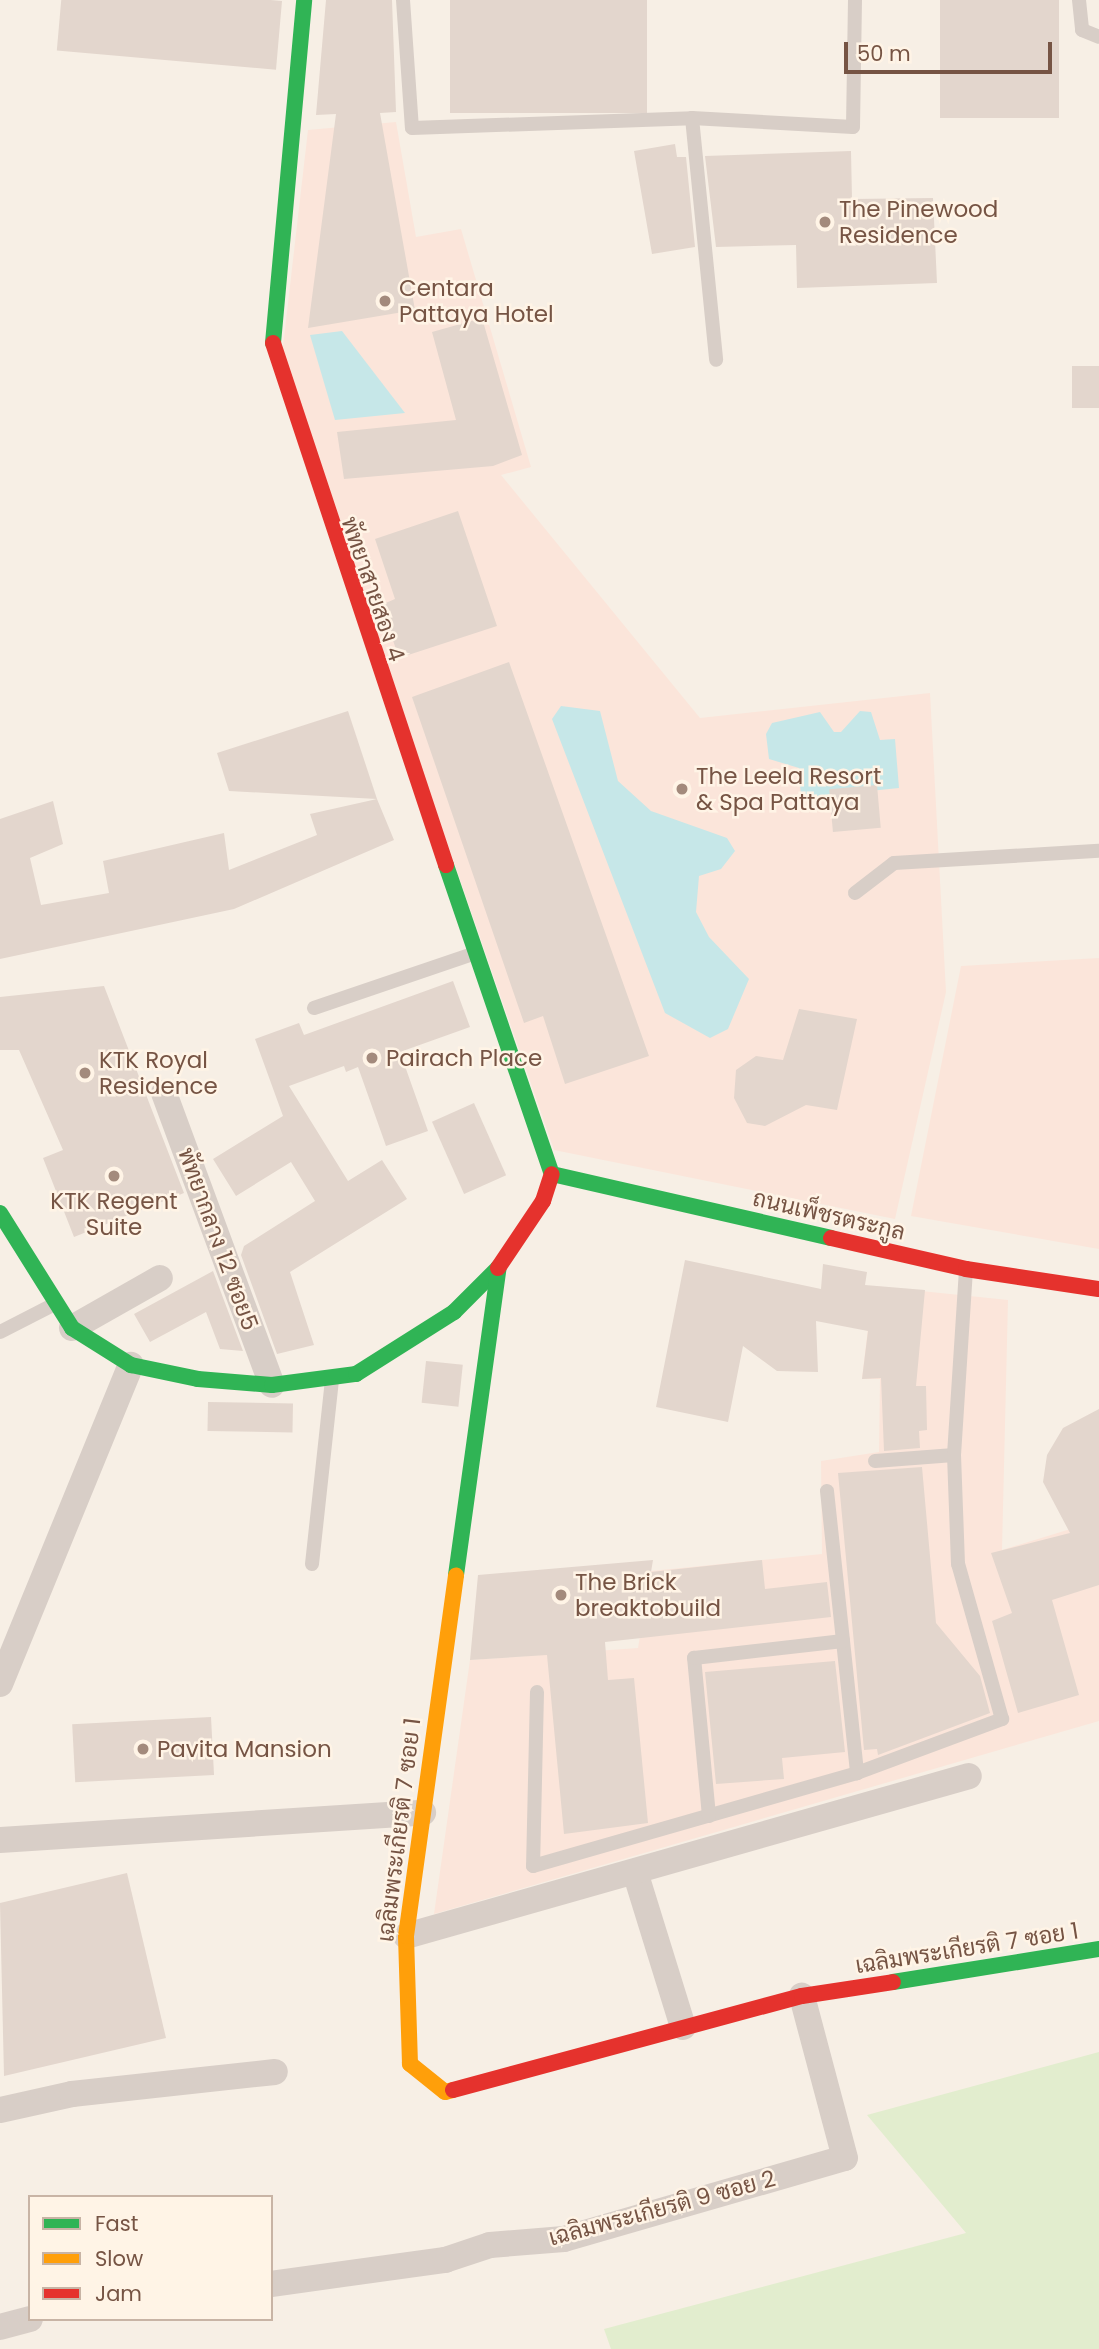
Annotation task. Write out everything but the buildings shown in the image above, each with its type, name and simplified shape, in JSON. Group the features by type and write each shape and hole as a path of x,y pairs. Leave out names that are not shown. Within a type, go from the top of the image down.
{"street":[{"name":"พัทยาสายสอง 4","path":"304,0 272,354 472,954 552,1174"},
{"name":"พัทยากลาง 12 ซอย5","path":"164,1093 272,1385"},
{"path":"0,1213 72,1328 131,1366 272,1385 332,1381 356,1374 454,1312 499,1267 543,1201 552,1174"},
{"name":"ถนนเพ็ชรตระกูล","path":"552,1174 966,1269 1099,1289"},
{"name":"เฉลิมพระเกียรติ 7 ซอย 1","path":"499,1267 456,1548 407,1936 410,2064 444,2092 802,1996 1099,1949"},
{"path":"72,1328 160,1278"},
{"path":"0,1684 131,1366"},
{"path":"407,1936 636,1875 969,1776"},
{"path":"0,1840 423,1813"},
{"path":"636,1875 683,2027"},
{"name":"เฉลิมพระเกียรติ 9 ซอย 2","path":"273,2284 445,2260 490,2245 564,2239 845,2158 802,1996"},
{"path":"0,2110 72,2094 275,2072"},
{"path":"0,2327 28,2320"}],"lane":[{"path":"402,0 412,128 692,118 853,127 855,0"},
{"path":"1079,0 1082,30 1099,37"},
{"path":"692,118 716,360"},
{"path":"855,893 894,863 1099,850"},
{"path":"314,1008 472,954"},
{"path":"537,1692 533,1866 857,1773 1002,1719 958,1564 954,1455 966,1269"},
{"path":"0,1332 57,1303"},
{"path":"312,1564 332,1381"},
{"path":"875,1461 954,1455"},
{"path":"827,1492 857,1773"},
{"path":"456,1548 479,1546"},
{"path":"709,1816 694,1658 843,1641"}],"shaded area":[{"name":"The Leela Resort & Spa Pattaya","path":"396,122 416,237 461,229 531,467 501,475 700,718 930,693 946,992 895,1219 554,1150 281,364 308,130"},
{"path":"1099,958 1099,1249 911,1216 961,966"},
{"path":"873,1286 1008,1300 1002,1550 1077,1527 1099,1529 1099,1721 434,1914 470,1660 638,1648 651,1571 822,1554 821,1461 879,1452 880,1379 862,1379"}],"green space":[{"path":"1099,2052 1099,2349 611,2349 604,2329 966,2233 867,2115"}],"water":[{"path":"342,331 405,413 335,420 310,335"},
{"path":"561,706 600,711 618,781 651,811 727,838 735,851 721,869 699,876 696,912 709,937 749,979 728,1029 710,1038 665,1013 552,719"},
{"path":"860,711 871,712 880,740 895,739 899,788 801,798 799,768 769,759 766,734 772,723 820,712 834,732 841,732"}],"traffic: fast":[{"path":"273,343 304,0"},
{"path":"446,865 552,1174"},
{"path":"552,1174 831,1238"},
{"path":"0,1213 72,1328 131,1365 198,1379 272,1385 356,1374 454,1312 498,1268"},
{"path":"456,1575 499,1267"},
{"path":"893,1982 1099,1949"}],"traffic: slow":[{"path":"453,2090 445,2092 410,2064 406,1936 456,1575"}],"traffic: jam":[{"path":"273,343 446,865"},
{"path":"498,1268 543,1201 552,1174"},
{"path":"831,1238 966,1269 1099,1289"},
{"path":"453,2090 802,1996 893,1982"}],"place":[{"name":"The Pinewood Residence","path":"825,222"},
{"name":"Centara Pattaya Hotel","path":"385,301"},
{"name":"The Leela Resort & Spa Pattaya","path":"682,789"},
{"name":"Pairach Place","path":"372,1058"},
{"name":"KTK Royal Residence","path":"85,1073"},
{"name":"KTK Regent Suite","path":"114,1176"},
{"name":"The Brick breaktobuild","path":"561,1595"},
{"name":"Pavita Mansion","path":"143,1749"}]}
